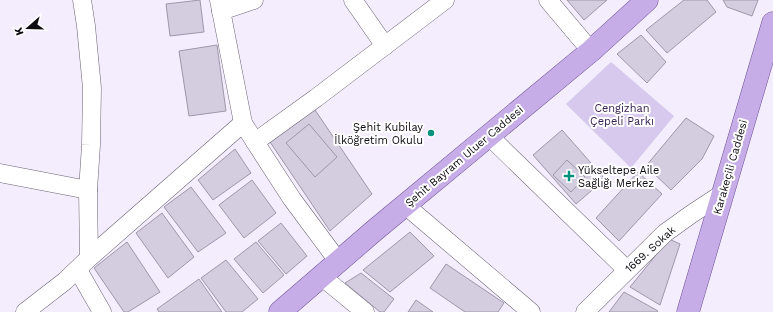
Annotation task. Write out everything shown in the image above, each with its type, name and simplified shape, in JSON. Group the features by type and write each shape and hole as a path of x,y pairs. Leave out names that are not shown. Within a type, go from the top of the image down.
{"main road":[{"name":"Şehit Bayram Uluer Caddesi","path":"280,312 338,261 488,135 591,51 647,0"},
{"name":"Karakeçili Caddesi","path":"688,312 773,23"}],"street":[{"path":"82,0 92,88 91,145 84,264 102,312"},
{"path":"254,0 220,5 243,123 292,199 338,261"},
{"path":"353,0 385,46"},
{"path":"255,142 316,98 445,0"},
{"path":"548,0 591,51"},
{"path":"25,312 65,281 243,123"},
{"path":"488,135 627,270"},
{"path":"0,173 88,190"},
{"name":"1669. Sokak","path":"585,312 665,233 722,194"},
{"path":"405,205 531,312"},
{"path":"321,276 365,312"}],"green space":[{"name":"Cengizhan Çepeli Parkı","path":"611,62 674,116 631,168 566,104"}],"building":[{"path":"200,0 204,32 170,36 166,4"},
{"path":"567,0 607,0 584,20"},
{"path":"684,0 707,0 716,12 667,53 646,30"},
{"path":"723,0 758,0 752,16 727,7"},
{"path":"641,35 666,62 647,83 617,54"},
{"path":"217,45 226,111 189,116 179,51"},
{"path":"313,107 372,194 330,231 266,136"},
{"path":"686,118 714,136 702,159 671,190 646,166"},
{"path":"309,124 337,157 315,177 286,143"},
{"path":"562,130 605,179 576,204 533,155"},
{"path":"235,149 251,173 213,200 198,180"},
{"name":"Yükseltepe Aile Sağlığı Merkez","path":"567,160 585,177 571,192 553,175"},
{"path":"638,172 662,194 619,241 596,218"},
{"path":"252,180 276,213 244,238 219,205"},
{"path":"191,187 226,233 198,252 164,207"},
{"path":"162,213 194,257 168,278 136,233"},
{"path":"281,223 307,256 286,274 258,241"},
{"path":"410,232 434,256 390,292 363,270"},
{"path":"669,239 680,244 660,305 630,287"},
{"path":"127,242 160,292 128,312 124,312 94,268"},
{"path":"256,242 284,275 263,293 234,259"},
{"path":"226,260 258,299 242,312 226,312 201,278"},
{"path":"446,264 504,303 498,312 465,312 430,288"},
{"path":"361,273 394,299 384,312 380,312 345,283"},
{"path":"199,279 222,312 159,312 157,309"},
{"path":"624,292 658,311 609,312"},
{"path":"416,300 433,312 408,312"}],"place":[{"name":"Şehit Kubilay İlköğretim Okulu","path":"431,133"},
{"name":"Yükseltepe Aile Sağlığı Merkez","path":"569,176"}]}
